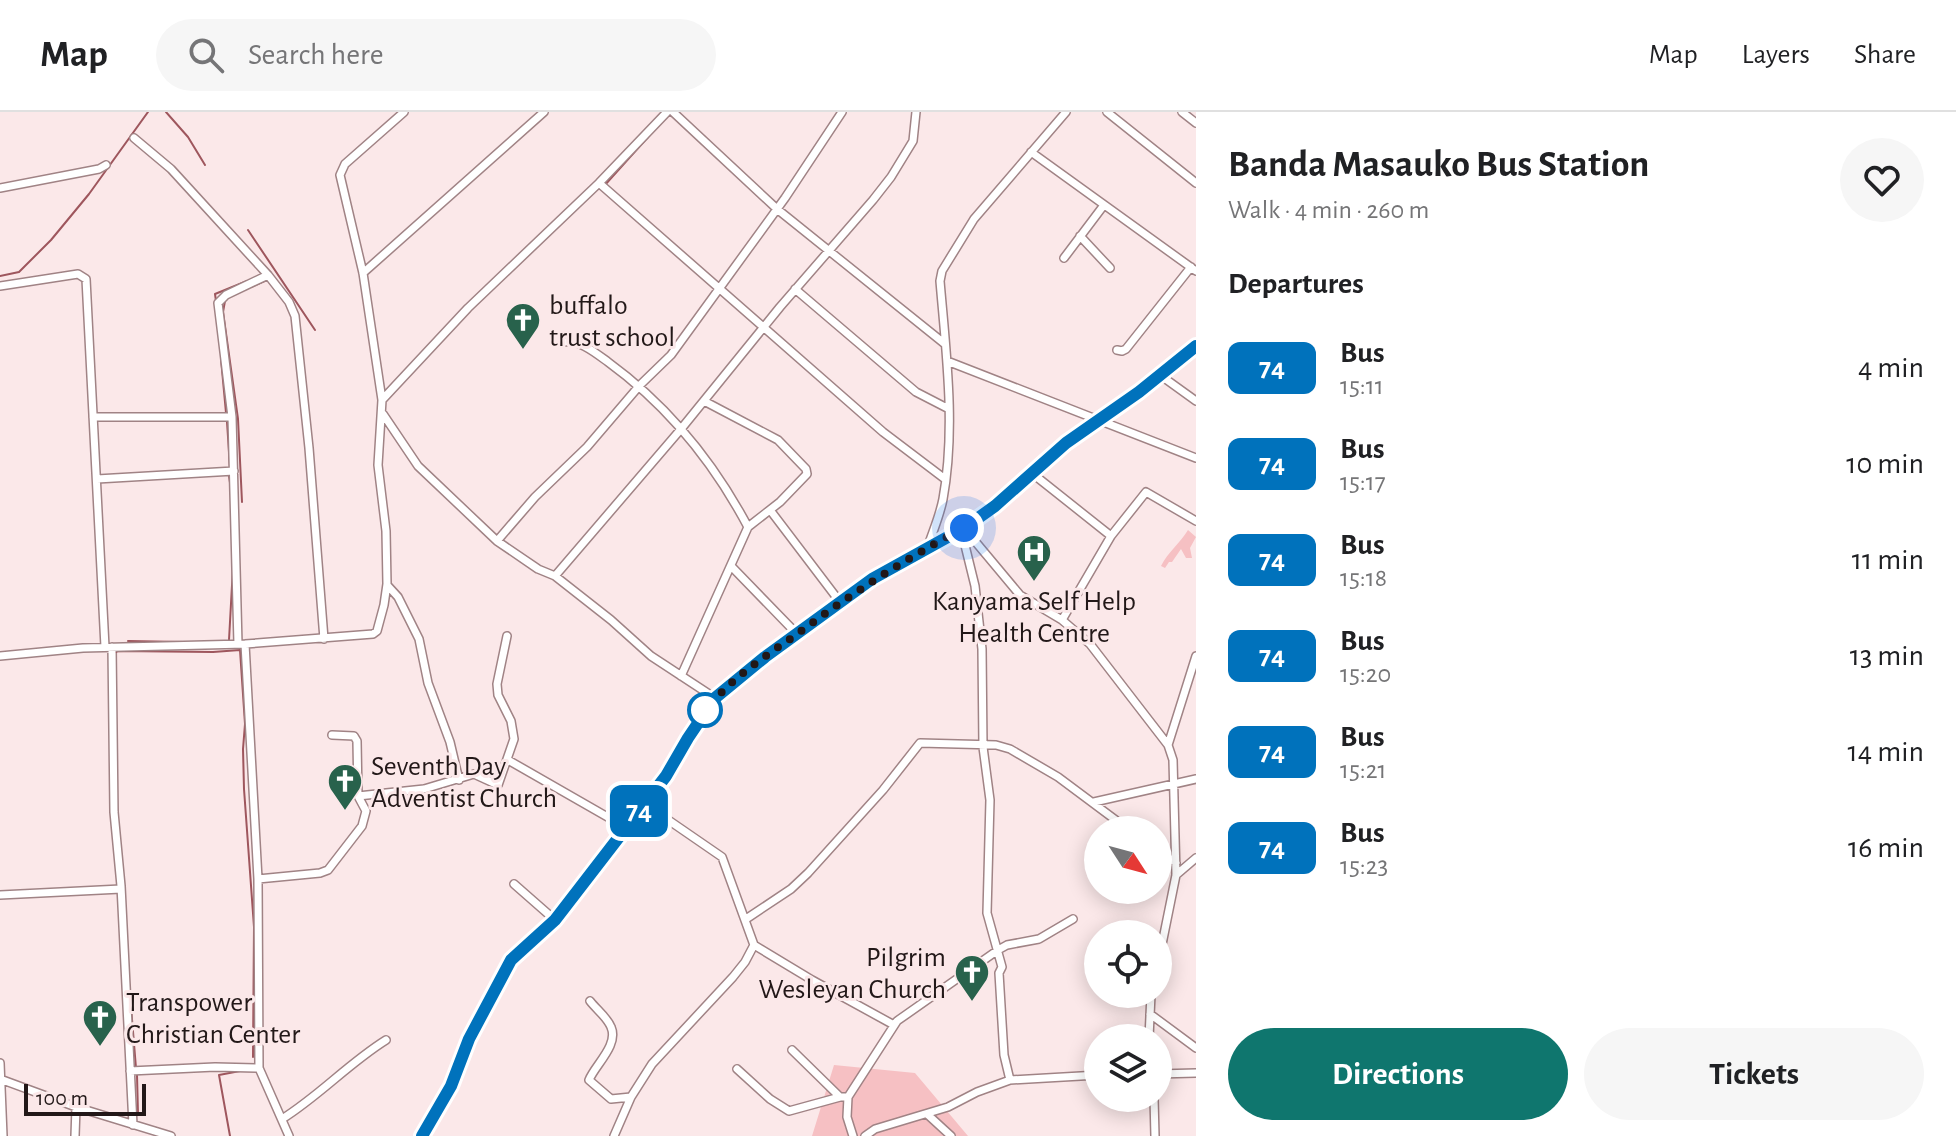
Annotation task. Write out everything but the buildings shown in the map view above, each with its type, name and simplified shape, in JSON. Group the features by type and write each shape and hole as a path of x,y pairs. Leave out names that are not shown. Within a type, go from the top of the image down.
{"street":[{"path":"0,656 108,647 324,639 364,636 377,631 387,584 386,531 378,465 382,400 363,273 341,171 404,112"},
{"path":"363,273 544,112"},
{"path":"382,400 468,308 670,112 777,209 945,344"},
{"path":"497,541 545,486 587,447 640,385 666,362 777,209 842,112"},
{"path":"555,576 873,200 913,141 916,112"},
{"path":"928,546 940,510 945,479 947,361 940,281 942,271 974,219 1066,112"},
{"path":"1107,112 1196,183"},
{"path":"1182,112 1196,123"},
{"path":"134,138 171,169 268,275 289,302 295,316 324,639"},
{"path":"1031,152 1193,269 1126,349 1117,350"},
{"path":"0,188 99,169 106,165"},
{"path":"599,183 883,432 945,479"},
{"path":"1064,258 1104,205"},
{"path":"1080,236 1110,268"},
{"path":"0,286 84,275 108,647 114,812 133,1125"},
{"path":"268,275 222,297 218,303 232,417 242,644 258,879 259,1068 289,1136"},
{"path":"795,289 916,392 947,408"},
{"path":"564,342 572,341 589,350 640,385 669,413 727,491 748,527"},
{"path":"422,1136 451,1086 469,1039 504,970 555,920 645,804 715,698 840,602 962,528 1033,474 1097,419 1117,408 1196,346"},
{"path":"947,361 1196,458"},
{"path":"1160,375 1196,401"},
{"path":"681,676 748,527 805,478 806,469 778,440 704,401"},
{"path":"382,414 418,466 497,541 538,569 555,576 651,656 715,698"},
{"path":"93,417 232,417"},
{"path":"97,479 234,471"},
{"path":"1033,474 1111,536"},
{"path":"1062,620 1111,536 1143,493 1196,521"},
{"path":"770,510 840,602"},
{"path":"962,528 1020,595 1062,620 1104,659 1168,745 1173,760 1176,875 1167,920"},
{"path":"962,528 979,615 984,690 983,747 990,800 987,913 1002,967 999,973 1004,1055 1010,1080"},
{"path":"731,566 797,634"},
{"path":"387,584 398,597 419,639 428,683 450,742 459,780"},
{"path":"358,796 424,789 478,774 498,785 514,739 514,730 498,695 497,684 507,636"},
{"path":"1168,745 1196,656"},
{"path":"258,879 328,870 365,818 365,806 358,796 356,738 332,735"},
{"path":"746,919 791,889 808,873 883,790 920,743 996,745 1010,749 1037,763 1112,816"},
{"path":"508,760 625,827"},
{"path":"1094,802 1196,779"},
{"path":"645,804 722,857 754,945 894,1025"},
{"path":"1176,875 1196,858"},
{"path":"1172,860 1176,863"},
{"path":"514,884 555,920"},
{"path":"0,895 121,889"},
{"path":"737,1069 786,1111 844,1097 900,1017 998,950 1009,944 1039,939 1073,919"},
{"path":"614,1136 631,1097 652,1064 733,977 754,945"},
{"path":"590,1001 610,1024 612,1032 610,1045 589,1080 611,1099 631,1097"},
{"path":"1150,1008 1150,1024"},
{"path":"1150,1014 1196,1048"},
{"path":"282,1119 386,1040"},
{"path":"792,1050 844,1097 853,1136"},
{"path":"0,1063 3,1136"},
{"path":"130,1071 259,1068"},
{"path":"1172,1074 1196,1073"},
{"path":"865,1136 886,1125 927,1114 1010,1080 1084,1076"},
{"path":"1,1079 76,1107 171,1136"},
{"path":"75,1136 76,1107"},
{"path":"1154,1112 1155,1136"},
{"path":"927,1114 951,1136"}],"shaded area":[{"path":"1188,530 1196,537 1190,548 1192,558 1186,558 1181,549 1165,568 1161,566 1167,556"},
{"path":"834,1065 915,1073 968,1136 812,1136"}],"waterway":[{"path":"0,276 19,272 51,240 89,194 148,112"},
{"path":"166,112 188,137 205,165"},
{"path":"604,186 648,137"},
{"path":"248,230 315,330"},
{"path":"251,287 267,280"},
{"path":"216,301 215,294 247,281"},
{"path":"225,301 223,312 238,419 242,502"},
{"path":"221,359 226,413"},
{"path":"227,422 230,467"},
{"path":"229,476 231,489"},
{"path":"229,640 233,567"},
{"path":"128,641 183,642"},
{"path":"115,653 240,650 245,724 244,789 254,927 253,1057"},
{"path":"129,983 136,1068"},
{"path":"230,1136 219,1075 240,1071"},
{"path":"137,1075 138,1114"}],"bus line":[{"name":"74","path":"422,1136 451,1086 469,1039 504,970 519,952 546,931 645,804 715,698 765,657 872,579 964,528 995,506 1066,443 1139,392 1196,346"}],"place":[{"name":"buffalo trust school","path":"523,351"},
{"name":"Kanyama Self Help Health Centre","path":"1034,583"},
{"name":"Seventh Day Adventist Church","path":"345,812"},
{"name":"Pilgrim Wesleyan Church","path":"972,1003"},
{"name":"Transpower Christian Center","path":"100,1048"}],"route":[{"path":"705,710 740,676 872,579 964,528"}]}
